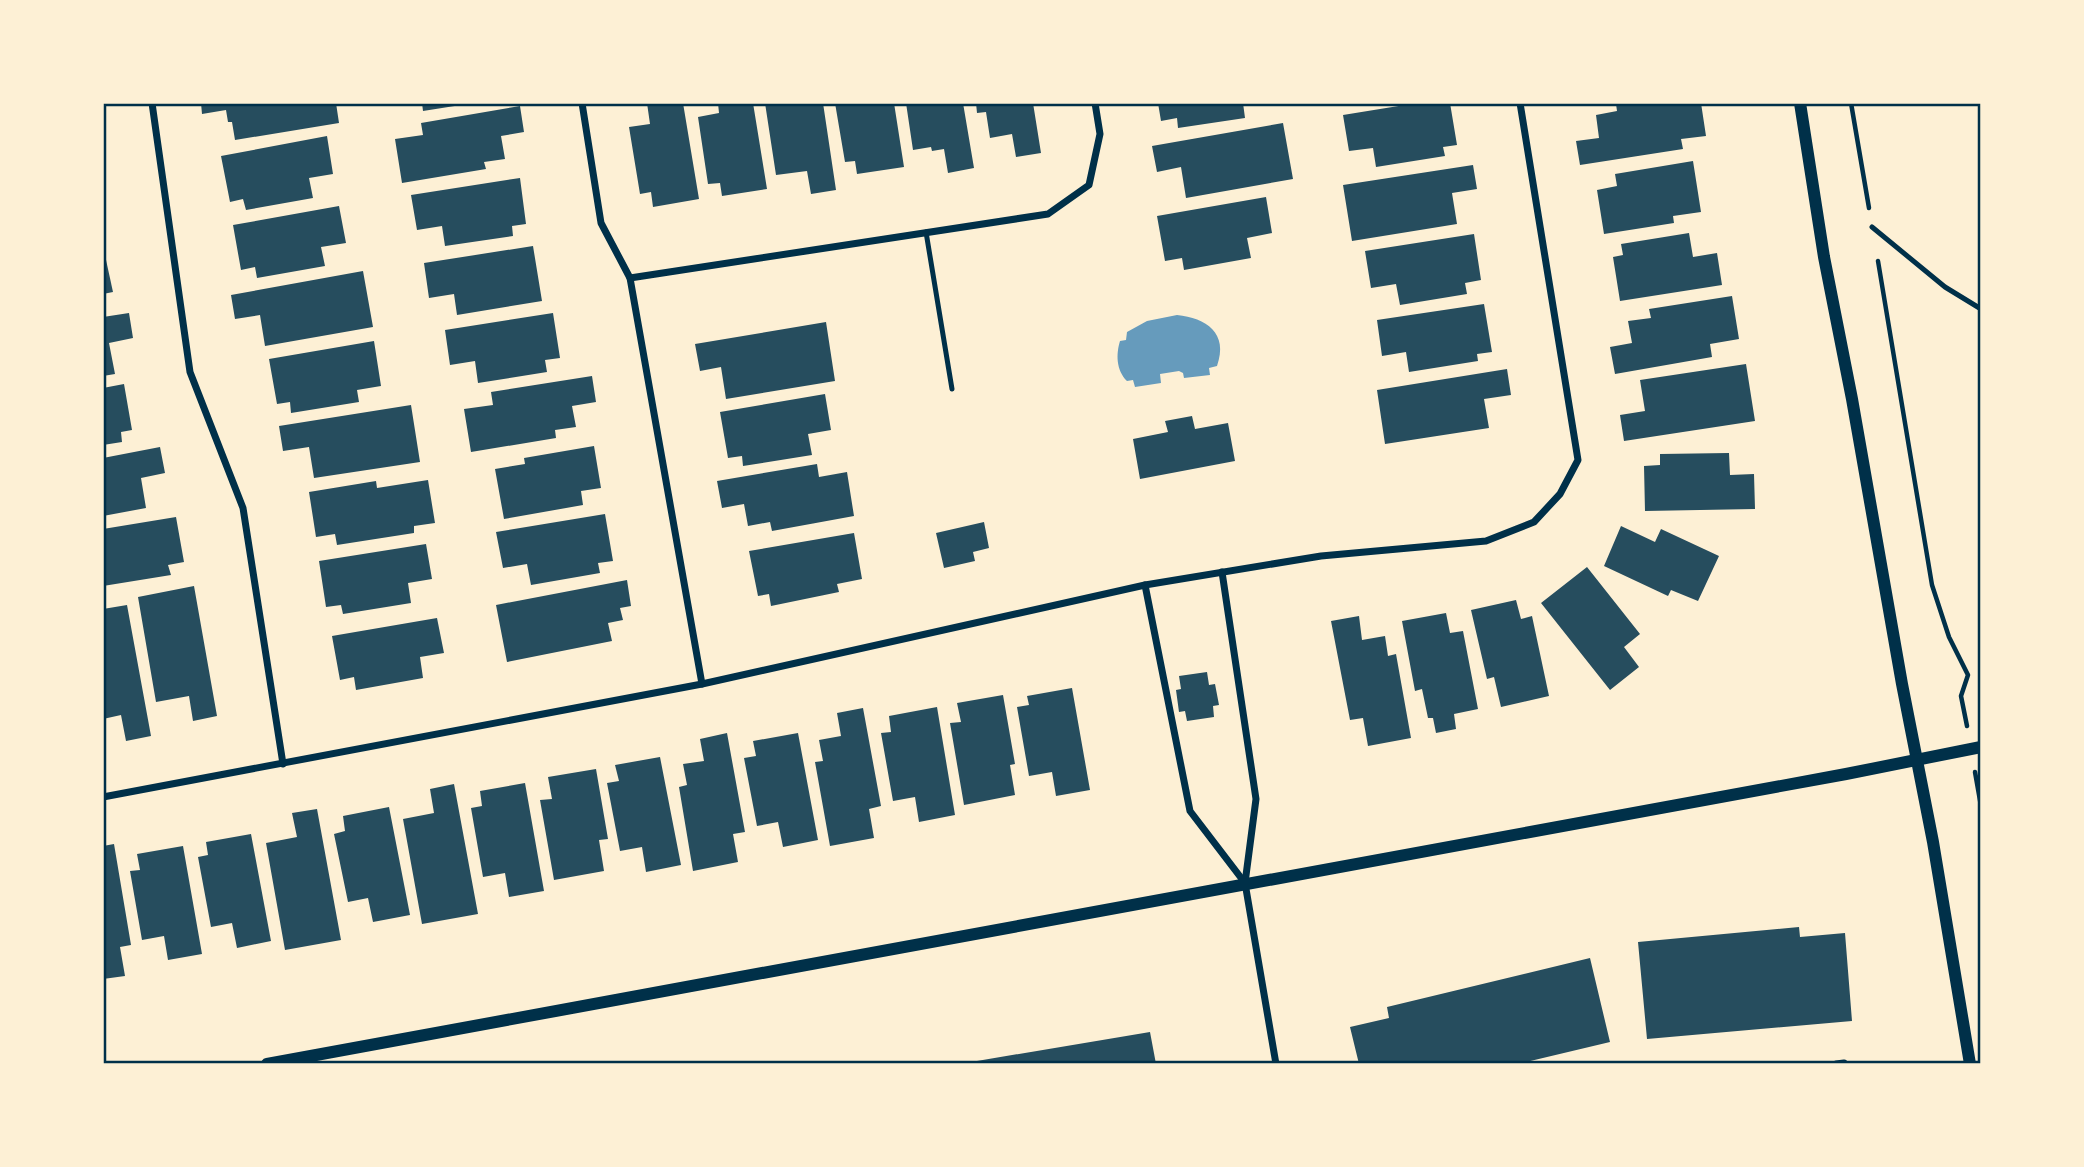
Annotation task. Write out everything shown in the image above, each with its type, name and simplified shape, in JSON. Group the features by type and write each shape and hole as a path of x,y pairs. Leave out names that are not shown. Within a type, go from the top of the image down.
{"street":[{"path":"152,103 190,372 243,508 283,764"},
{"path":"582,103 601,223 630,278 702,684"},
{"path":"630,278 1048,214 1089,185 1100,134 1095,103"},
{"path":"103,797 702,684 1145,585 1321,556 1486,541 1534,522 1560,494 1578,460 1520,103"},
{"path":"1800,103 1824,257 1934,842 1970,1064"},
{"path":"1223,572 1256,799 1245,883 1276,1064"},
{"path":"1145,585 1190,811 1245,883"},
{"path":"267,1064 1981,747"},
{"path":"1836,1064 1844,1063"}],"lane":[{"path":"1872,228 1945,287 1981,309"},
{"path":"926,232 952,389"}],"path":[{"path":"1851,103 1932,584 1949,637 1968,675 1961,696"}],"water":[{"path":"1177,315 1197,320 1212,329 1220,345 1217,366 1209,368 1210,375 1184,378 1179,371 1160,374 1161,383 1135,387 1133,380 1127,381 1123,377 1119,367 1120,341 1126,340 1127,332 1147,321"}],"building":[{"path":"201,103 336,103 339,123 235,140 232,122 228,122 226,110 202,114"},
{"path":"422,103 461,103 461,105 423,111"},
{"path":"647,103 683,103 699,199 653,207 651,192 640,194 629,127 650,124"},
{"path":"718,103 753,103 767,189 722,196 720,183 708,184 698,117 719,113"},
{"path":"765,103 823,103 836,190 811,194 807,171 776,175"},
{"path":"835,103 894,103 904,167 857,174 855,161 845,162"},
{"path":"906,103 963,103 974,168 948,173 944,149 932,151 931,147 913,150"},
{"path":"976,103 1033,103 1041,153 1016,157 1012,134 990,138 986,112 977,113"},
{"path":"1158,103 1243,103 1245,118 1178,128 1177,118 1161,121"},
{"path":"1417,103 1450,103 1457,145 1443,147 1445,156 1376,167 1373,148 1349,151 1343,115"},
{"path":"1701,103 1706,136 1681,139 1683,149 1580,165 1576,141 1599,138 1596,115 1617,111 1616,104"},
{"path":"520,106 524,132 501,136 505,159 484,162 486,169 402,183 395,139 423,135 421,123"},
{"path":"1283,123 1293,179 1186,198 1181,167 1157,172 1152,146"},
{"path":"327,136 333,174 309,178 313,198 246,210 243,199 230,202 221,156"},
{"path":"1693,161 1701,212 1673,216 1674,223 1604,234 1597,190 1617,186 1615,174"},
{"path":"1473,165 1477,189 1452,193 1457,224 1352,241 1343,185"},
{"path":"520,178 526,224 512,226 513,236 445,246 442,226 417,230 411,195"},
{"path":"1266,197 1272,233 1247,238 1251,258 1184,270 1182,258 1165,261 1157,216"},
{"path":"339,206 346,243 321,247 325,266 257,278 255,267 241,270 233,225"},
{"path":"1689,233 1693,257 1717,253 1722,285 1620,301 1613,257 1623,255 1621,244"},
{"path":"1474,234 1481,280 1465,283 1467,294 1400,305 1396,284 1371,288 1365,251"},
{"path":"103,246 113,292 103,294"},
{"path":"533,246 542,301 457,315 454,294 429,298 424,263"},
{"path":"363,271 373,327 265,346 260,315 235,319 231,295"},
{"path":"1732,296 1739,339 1710,344 1712,357 1615,374 1610,347 1632,343 1628,321 1651,318 1649,309"},
{"path":"1484,304 1492,352 1477,354 1478,361 1409,372 1406,352 1382,356 1377,320"},
{"path":"129,313 133,338 109,343 115,374 103,376 103,317"},
{"path":"553,313 560,358 545,360 547,372 478,383 475,361 450,365 445,330"},
{"path":"826,322 835,381 726,399 721,367 700,371 695,344"},
{"path":"374,341 381,386 357,390 359,402 291,413 290,402 277,404 269,359"},
{"path":"1746,364 1755,421 1624,441 1620,415 1645,411 1640,380"},
{"path":"1507,369 1511,395 1484,399 1489,428 1385,444 1377,390"},
{"path":"592,376 596,402 572,406 576,427 555,430 556,438 471,452 464,409 493,405 491,392"},
{"path":"124,384 132,430 121,432 122,442 103,445 103,388"},
{"path":"825,394 831,430 808,434 812,455 743,466 742,456 728,458 720,412"},
{"path":"411,405 420,462 314,478 309,447 283,451 279,426"},
{"path":"1192,416 1195,429 1228,423 1235,461 1140,479 1133,439 1168,432 1165,421"},
{"path":"594,446 601,488 581,491 583,505 504,519 495,469 525,464 524,458"},
{"path":"160,447 165,473 141,478 146,508 103,516 103,458"},
{"path":"1729,453 1730,475 1754,474 1755,509 1645,511 1644,466 1660,465 1660,454"},
{"path":"817,464 819,477 847,472 854,516 772,531 770,522 748,526 744,504 722,508 717,481"},
{"path":"428,480 435,523 414,526 414,533 337,545 335,534 316,537 309,492 376,481 377,488"},
{"path":"605,514 613,561 598,563 600,573 531,585 527,564 503,568 496,532"},
{"path":"176,517 184,562 168,565 171,575 103,586 103,529"},
{"path":"984,522 989,548 973,552 975,561 944,568 936,533"},
{"path":"1621,526 1655,542 1661,529 1719,556 1698,601 1671,590 1668,596 1604,566"},
{"path":"854,533 862,579 837,584 839,592 771,606 769,594 758,596 749,551"},
{"path":"426,544 432,579 408,583 411,603 343,614 341,605 326,607 319,561"},
{"path":"1587,567 1640,634 1624,647 1639,667 1610,690 1541,603"},
{"path":"627,580 631,606 620,608 623,620 608,623 612,641 507,662 496,605"},
{"path":"194,586 217,716 193,721 189,696 156,702 138,597"},
{"path":"1516,600 1521,619 1532,616 1549,696 1501,707 1494,677 1487,679 1471,610"},
{"path":"127,605 151,736 126,741 121,715 103,719 103,609"},
{"path":"1446,613 1450,633 1463,631 1478,709 1454,714 1456,729 1436,733 1433,718 1428,718 1422,689 1415,691 1402,621"},
{"path":"1359,616 1362,640 1385,636 1388,656 1396,654 1411,738 1368,746 1363,718 1350,720 1331,621"},
{"path":"437,618 444,653 420,657 423,678 356,690 354,677 340,680 332,636"},
{"path":"1207,672 1209,685 1215,684 1219,705 1213,706 1214,717 1187,721 1185,711 1179,712 1176,690 1181,689 1179,676"},
{"path":"1072,688 1090,790 1056,796 1052,772 1029,776 1017,707 1029,705 1027,696"},
{"path":"1003,695 1015,764 1010,765 1015,795 964,805 950,723 961,722 957,703"},
{"path":"937,707 955,815 919,822 915,797 893,801 881,733 891,732 889,716"},
{"path":"863,708 881,806 869,809 874,838 830,846 815,762 823,761 819,740 841,736 837,713"},
{"path":"727,733 745,832 733,834 738,862 693,871 679,787 687,785 683,764 704,761 700,739"},
{"path":"798,733 818,840 783,847 778,822 757,826 744,758 756,756 753,741"},
{"path":"660,757 681,865 646,872 642,847 620,851 607,783 619,781 615,765"},
{"path":"596,769 608,839 599,840 604,871 554,880 540,800 552,799 548,777"},
{"path":"525,783 544,891 509,897 505,873 483,877 471,808 482,806 480,791"},
{"path":"454,784 478,914 422,924 403,819 434,813 430,789"},
{"path":"389,807 410,915 373,922 368,898 348,902 334,834 345,831 343,816"},
{"path":"317,809 341,940 285,950 266,843 297,837 292,813"},
{"path":"251,834 271,941 237,948 232,923 211,927 198,857 208,855 206,842"},
{"path":"114,844 131,945 120,947 125,976 103,979 103,846"},
{"path":"183,846 202,954 168,960 164,936 142,940 130,871 140,870 137,854"},
{"path":"1799,927 1800,937 1845,933 1852,1021 1647,1039 1638,942"},
{"path":"1590,958 1610,1042 1518,1064 1359,1064 1350,1027 1389,1018 1387,1007"},
{"path":"1150,1032 1156,1064 971,1062"}]}
